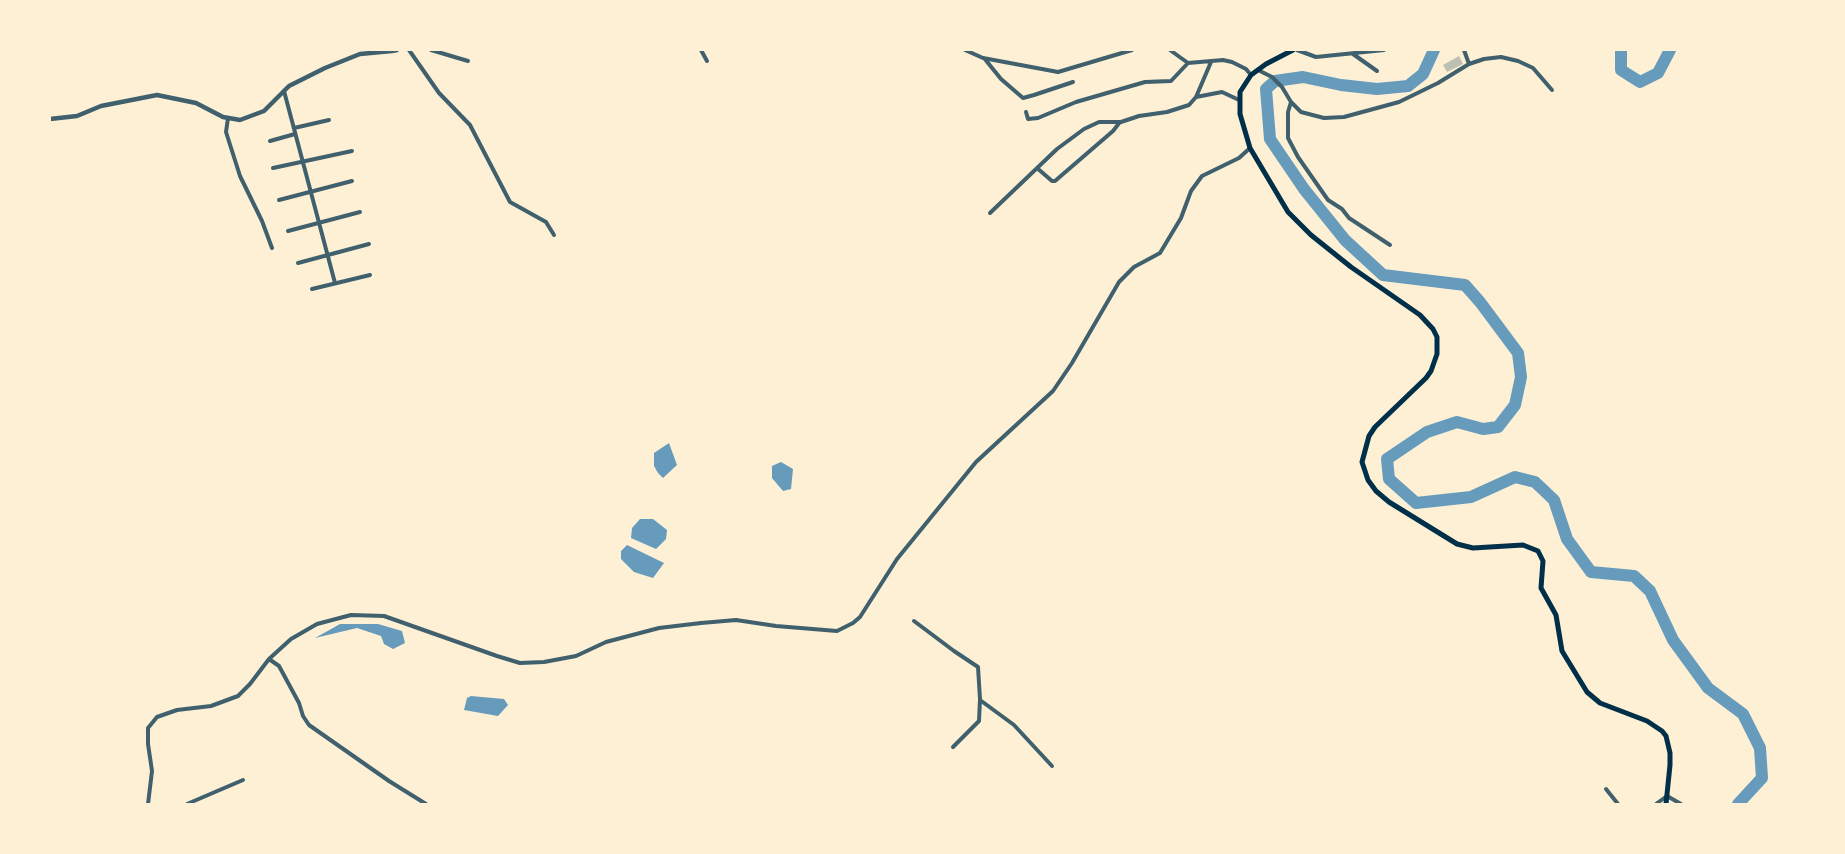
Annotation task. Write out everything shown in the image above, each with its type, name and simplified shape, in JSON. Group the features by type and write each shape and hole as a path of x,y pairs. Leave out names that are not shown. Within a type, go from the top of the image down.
{"main road":[{"path":"1295,50 1258,70 1244,84 1239,100 1242,125 1250,148 1288,212 1311,235 1351,267 1420,315 1437,337 1437,354 1431,371 1375,427 1369,436 1362,462 1364,472 1371,486 1389,502 1457,544 1473,548 1523,545 1538,551 1543,561 1541,588 1556,615 1562,651 1587,692 1600,703 1647,721 1666,736 1670,759 1666,804"}],"street":[{"path":"50,119 77,116 101,106 157,95 196,103 228,118 240,120 264,111 289,86 298,81 360,54 397,50"},
{"path":"409,50 439,93 470,125 510,202 546,222 554,235"},
{"path":"431,50 468,61"},
{"path":"700,50 707,62"},
{"path":"965,50 983,58 1058,72 1132,50"},
{"path":"1170,50 1188,63 1223,60 1246,69 1251,75"},
{"path":"1295,50 1316,57 1384,50"},
{"path":"1464,50 1469,64"},
{"path":"1352,53 1377,71"},
{"path":"1258,70 1272,77 1301,112 1324,118 1344,117 1399,102 1469,64 1484,59 1501,57 1518,61 1533,68 1552,90"},
{"path":"983,58 1001,79 1023,98 1073,81"},
{"path":"990,213 1058,149 1084,129 1099,122 1121,122 1189,105 1196,97 1211,62"},
{"path":"1026,112 1028,119 1038,118 1076,102 1145,82 1171,81 1188,63"},
{"path":"284,91 335,283"},
{"path":"1196,97 1222,92 1239,100"},
{"path":"1291,102 1288,112 1288,138 1298,157 1328,200 1342,209 1349,218 1390,244"},
{"path":"228,118 226,132 240,176 262,221 272,248"},
{"path":"294,128 329,120"},
{"path":"1037,168 1052,181 1057,180 1121,122"},
{"path":"270,141 296,134"},
{"path":"148,804 153,771 148,744 148,728 157,717 177,710 211,706 238,696 269,659 291,639 317,624 351,615 384,616 520,663 544,662 576,656 606,642 659,628 691,624 736,620 837,631 853,623 860,617 897,559 976,462 1053,391 1119,282 1134,267 1160,253 1181,218 1191,191 1202,176 1239,158 1250,148"},
{"path":"273,168 352,151"},
{"path":"279,201 352,181"},
{"path":"288,231 360,212"},
{"path":"298,263 369,244"},
{"path":"312,289 370,275"},
{"path":"914,621 978,666 979,721 954,747"},
{"path":"269,659 279,666 309,725 426,804"},
{"path":"980,699 1014,725 1053,766"},
{"path":"187,804 243,780"},
{"path":"1606,789 1618,804"},
{"path":"1656,804 1667,796 1681,804"}],"water":[{"path":"669,443 677,465 663,478 654,466 654,453"},
{"path":"781,462 793,469 791,489 783,491 772,478 772,466"},
{"path":"640,519 653,519 667,530 666,539 656,549 631,538 632,528"},
{"path":"627,545 664,563 653,578 634,572 621,559 621,551"},
{"path":"340,624 378,624 402,631 405,643 393,649 384,644 381,636 357,628 315,638"},
{"path":"471,696 504,699 508,705 498,716 464,710 467,698"}],"building":[{"path":"1459,56 1463,64 1447,72 1443,65"}],"waterway":[{"path":"1434,50 1423,74 1408,86 1377,89 1341,85 1303,77 1275,81 1266,89 1270,139 1304,189 1345,240 1383,275 1465,285 1518,353 1521,377 1515,405 1498,427 1483,429 1457,422 1427,432 1387,459 1389,479 1416,503 1471,497 1515,477 1535,482 1554,500 1567,539 1591,572 1634,576 1650,591 1673,640 1708,688 1743,714 1760,748 1762,778 1738,804"},
{"path":"1621,50 1621,70 1640,82 1658,73 1670,50"}]}
